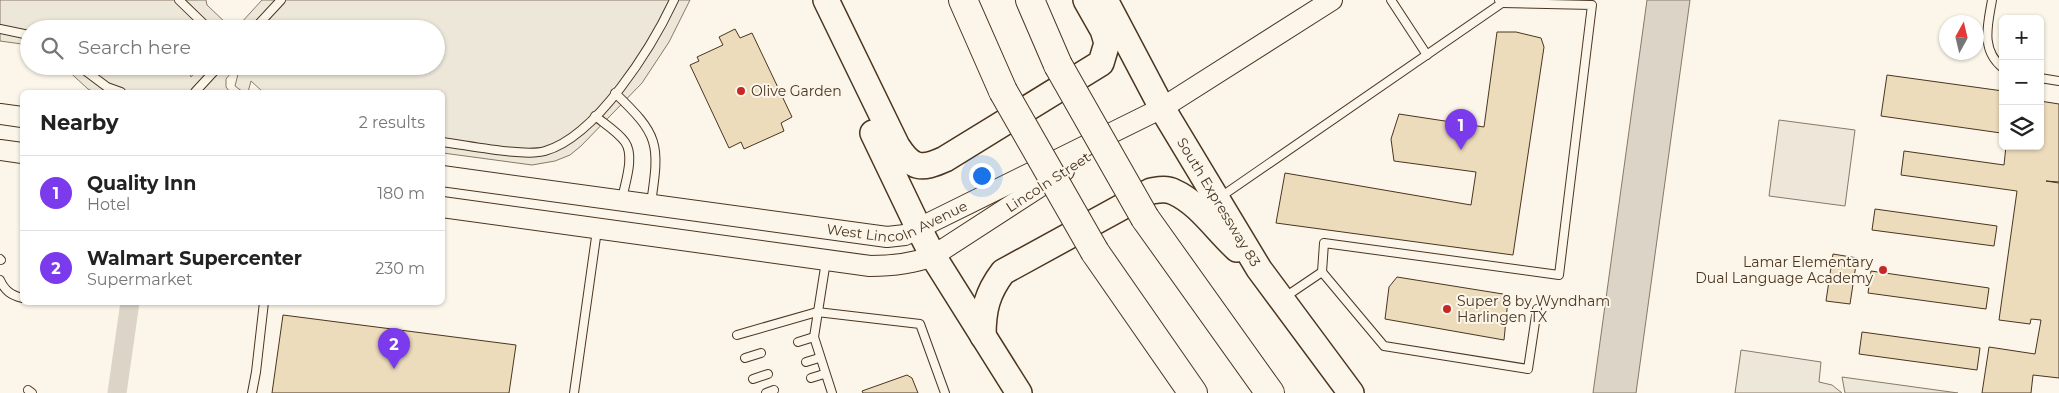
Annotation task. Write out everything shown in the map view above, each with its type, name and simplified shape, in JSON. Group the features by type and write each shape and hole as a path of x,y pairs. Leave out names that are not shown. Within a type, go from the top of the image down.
{"highway":[{"path":"963,0 1004,92 1095,252 1193,393"},
{"path":"1030,0 1058,66 1145,218 1270,393"}],"main road":[{"path":"809,0 933,256 1019,393"},
{"path":"826,0 897,146 908,160 918,166 926,167 945,159 1101,63 1107,44 1102,30 1086,0"},
{"name":"South Expressway 83","path":"1105,0 1162,108 1259,269 1350,393"},
{"path":"983,336 983,318 987,299 992,287 1003,272 1150,190 1163,189 1173,191 1194,206 1259,269"}],"street":[{"name":"West Lincoln Avenue","path":"445,176 887,238 905,235 1162,108 1332,0"},
{"name":"Lincoln Street","path":"933,256 1162,108"},
{"path":"0,114 20,117"},
{"path":"0,150 20,153"},
{"path":"445,207 870,266 897,266 914,263 933,256"}],"lane":[{"path":"179,0 200,20"},
{"path":"262,20 281,0"},
{"path":"445,142 530,153 545,151 572,136 596,116 615,93 645,52 674,0"},
{"path":"1391,0 1427,55"},
{"path":"1992,0 1986,38 1992,56 1999,64"},
{"path":"1217,199 1427,55 1500,2 1592,5 1559,275 1324,243 1322,272 1384,346 1528,369 1537,309"},
{"path":"0,29 20,32"},
{"path":"91,75 107,87 115,90"},
{"path":"197,90 211,75"},
{"path":"2044,79 2059,81"},
{"path":"615,93 644,121 652,139 656,162 651,205"},
{"path":"596,116 620,137 628,149 629,158 622,201"},
{"path":"574,393 597,228"},
{"path":"826,260 814,338 829,392"},
{"path":"1281,299 1322,272"},
{"path":"0,280 4,289 13,296 20,298"},
{"path":"252,393 264,305"},
{"path":"737,335 817,312 920,324 945,393"},
{"path":"798,342 814,338"},
{"path":"746,358 761,353"},
{"path":"806,362 819,358"},
{"path":"753,379 768,374"},
{"path":"811,378 824,374"},
{"path":"766,393 774,390"}],"shaded area":[{"path":"0,0 206,0 207,5 223,20 20,20 20,44 0,41"},
{"path":"262,0 690,0 669,42 642,83 581,146 570,155 555,161 532,165 445,153 445,90 261,90 251,81 249,90 240,90 235,86 238,75 445,75 445,20 244,20"},
{"path":"1647,0 1690,0 1636,393 1593,393"},
{"path":"73,75 190,75 191,77 193,75 229,75 226,79 226,87 228,90 90,90"},
{"path":"1779,120 1855,130 1845,206 1769,196"},
{"path":"1741,350 1821,362 1819,382 1832,385 1842,393 1735,393"},
{"path":"1842,377 1958,393 1845,393"}],"building":[{"name":"Olive Garden","path":"735,29 740,38 752,33 792,117 781,123 784,131 744,149 741,142 729,148 690,65 699,61 697,57 723,45 719,37"},
{"path":"1497,32 1516,32 1541,38 1544,47 1513,255 1276,223 1285,173 1471,205 1476,172 1394,161 1391,139 1399,114 1484,127"},
{"path":"1887,75 1999,90 1999,133 1881,116"},
{"path":"2044,102 2059,104 2059,182 2046,181 2059,183 2059,378 2033,375 2031,393 1982,393 1989,347 2035,354 2041,320 2031,319 2030,324 1999,320 2017,191 1901,175 1904,151 2004,165 2006,150 2044,150"},
{"path":"1875,209 1997,226 1994,246 1872,230"},
{"path":"1833,254 1857,258 1850,304 1826,301"},
{"path":"1871,271 1989,288 1986,309 1868,293"},
{"name":"Super 8 by Wyndham Harlingen TX","path":"1397,277 1503,294 1508,299 1504,340 1385,319 1389,287"},
{"path":"283,315 516,345 509,393 272,393"},
{"path":"1862,332 1980,348 1977,370 1859,354"},
{"path":"907,375 912,378 918,393 863,393 862,391"}],"waterway":[{"path":"117,393 130,305"}],"place":[{"name":"Olive Garden","path":"741,91"},
{"name":"Quality Inn","path":"1461,150"},
{"name":"Lamar Elementary Dual Language Academy","path":"1883,270"},
{"name":"Super 8 by Wyndham Harlingen TX","path":"1447,309"},
{"name":"Walmart Supercenter","path":"394,369"}]}
